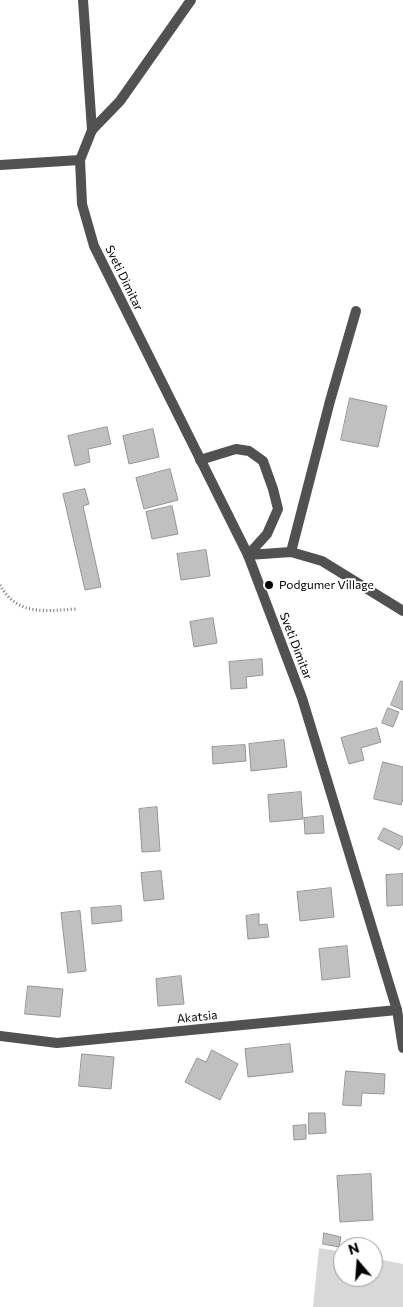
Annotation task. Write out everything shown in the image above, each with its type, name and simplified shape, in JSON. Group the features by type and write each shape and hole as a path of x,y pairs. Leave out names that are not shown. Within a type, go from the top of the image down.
{"street":[{"path":"83,0 92,130"},
{"path":"0,165 80,160 92,130 120,101 191,0"},
{"name":"Sveti Dimitar","path":"80,160 82,204 94,246 248,554 302,698 396,1010 403,1048"},
{"path":"291,552 330,401 356,311"},
{"path":"200,460 236,449 249,451 263,461 278,508 268,534 248,554"},
{"path":"248,554 291,552 322,561 403,611"},
{"name":"Akatsia","path":"0,1036 57,1043 396,1010"}],"path":[{"path":"0,585 13,603 24,608 46,611 76,609"}],"shaded area":[{"path":"319,1248 333,1250 333,1287 383,1287 383,1260 403,1264 403,1307 313,1307"}],"building":[{"path":"350,398 387,406 378,447 341,440"},
{"path":"107,427 111,444 88,449 90,462 75,466 68,436"},
{"path":"153,429 159,457 129,464 123,436"},
{"path":"170,469 178,500 144,509 136,478"},
{"path":"85,489 89,504 83,506 101,587 85,590 63,494"},
{"path":"172,506 178,534 152,539 146,512"},
{"path":"206,550 210,576 181,580 177,554"},
{"path":"213,618 217,643 194,647 190,622"},
{"path":"262,659 263,675 246,677 247,688 231,689 229,662"},
{"path":"401,681 403,682 403,710 391,705"},
{"path":"388,708 399,712 393,727 382,723"},
{"path":"377,728 381,742 361,748 364,760 349,764 341,738"},
{"path":"284,740 287,767 251,771 249,744"},
{"path":"245,745 246,761 213,764 212,747"},
{"path":"383,762 403,767 403,799 401,805 374,799"},
{"path":"301,792 303,819 270,822 268,795"},
{"path":"157,807 160,851 142,852 139,809"},
{"path":"323,816 324,833 305,834 304,818"},
{"path":"384,828 403,837 403,843 399,850 378,839"},
{"path":"161,871 164,899 144,901 141,873"},
{"path":"403,874 403,905 387,906 386,875"},
{"path":"331,888 334,917 300,921 297,892"},
{"path":"121,906 122,921 92,924 91,908"},
{"path":"80,911 86,971 68,973 61,913"},
{"path":"259,914 259,925 267,924 269,937 248,939 246,916"},
{"path":"347,946 350,977 322,980 319,949"},
{"path":"181,976 184,1004 158,1006 156,979"},
{"path":"28,986 63,989 60,1017 25,1014"},
{"path":"290,1044 293,1072 248,1077 245,1049"},
{"path":"212,1050 238,1064 220,1100 185,1082 197,1058 206,1062"},
{"path":"82,1054 114,1057 111,1089 79,1086"},
{"path":"346,1071 385,1074 384,1094 362,1093 361,1106 343,1105"},
{"path":"309,1113 325,1113 326,1133 309,1134"},
{"path":"306,1125 306,1139 294,1140 293,1126"},
{"path":"371,1174 373,1220 340,1222 337,1176"},
{"path":"324,1233 341,1237 333,1237 333,1246 323,1244"}],"place":[{"name":"Podgumer Village","path":"269,585"}]}
